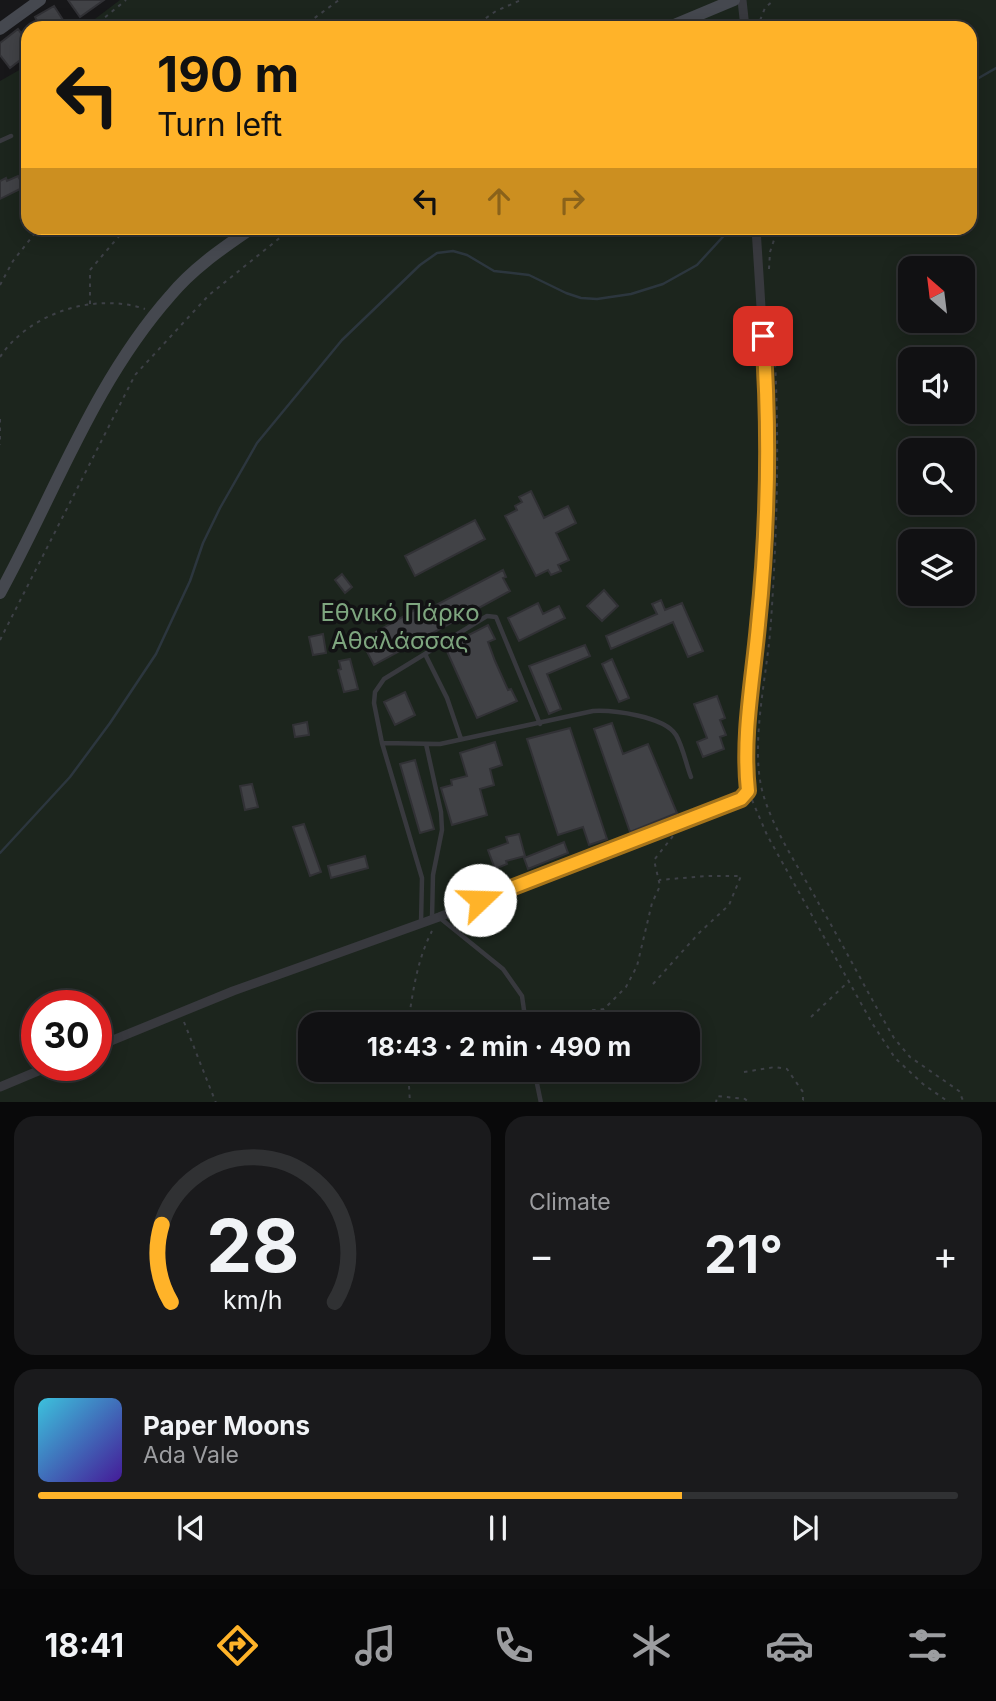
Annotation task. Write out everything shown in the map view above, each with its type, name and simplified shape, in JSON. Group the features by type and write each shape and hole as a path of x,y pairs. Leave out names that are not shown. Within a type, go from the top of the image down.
{"main road":[{"path":"0,29 40,0"},
{"path":"684,21 734,0"},
{"path":"0,593 106,384 137,335 171,294 210,257 242,235"}],"street":[{"path":"742,0 744,21"},
{"path":"112,1040 741,799 748,791 746,765 749,695 758,625 768,424 756,235"},
{"path":"0,1087 21,1078"}],"lane":[{"path":"0,141 11,135"},
{"path":"421,922 422,878 382,743 374,703 375,692 384,679 486,616 496,617 540,724"},
{"path":"425,654 447,698 461,739"},
{"path":"382,743 440,744 608,710 662,722 676,734 691,778"},
{"path":"426,744 441,812 442,830 433,875 435,918 503,969 522,996 525,1012"},
{"path":"422,878 433,875"},
{"path":"537,1082 541,1102"}],"path":[{"path":"101,21 127,0"},
{"path":"310,21 339,0"},
{"path":"482,21 496,11 521,0"},
{"path":"760,21 765,8 774,0"},
{"path":"0,285 13,261 33,235"},
{"path":"90,304 90,270 120,235"},
{"path":"0,640 135,375 209,295 283,235"},
{"path":"769,273 770,252 776,235"},
{"path":"0,357 9,343 34,325 61,312 90,304 134,305 155,313"},
{"path":"772,314 778,446 777,532 770,635 760,723 759,764 762,790 786,848 894,1038 910,1057 959,1091 964,1102"},
{"path":"0,419 0,445"},
{"path":"748,791 767,835 872,1023 895,1058 923,1084 950,1102"},
{"path":"584,1012 604,1009 626,987 637,966 652,902 660,886 654,860 682,822"},
{"path":"653,984 699,933 729,905 741,876 658,880"},
{"path":"410,1012 415,975 435,918"},
{"path":"811,1017 849,981"},
{"path":"180,1012 216,1102"},
{"path":"744,1072 775,1067 787,1069 803,1092 803,1100 798,1102"},
{"path":"409,1082 410,1102"},
{"path":"716,1102 717,1096 750,1102"}],"green space":[{"name":"Εθνικό Πάρκο Αθαλάσσας","path":"120,0 996,0 996,1102 0,1102 0,81 21,69 21,235 977,235 977,21 92,21"}],"building":[{"path":"68,0 104,0 80,17"},
{"path":"54,6 63,20 37,21 35,17"},
{"path":"18,29 21,33 21,59 10,68 0,55 0,43"},
{"path":"18,176 21,188 0,199 0,181 6,178 7,181"},
{"path":"531,491 544,518 568,506 576,523 556,533 569,560 558,565 561,571 551,575 548,570 536,576 505,516 517,510 515,506 522,502 519,497"},
{"path":"475,520 485,539 415,576 405,556"},
{"path":"503,570 506,577 503,578 510,591 374,665 362,642 420,607 423,612"},
{"path":"342,574 352,587 345,593 335,580"},
{"path":"604,590 618,606 602,621 587,606"},
{"path":"661,600 665,610 682,603 703,651 688,657 673,622 611,649 606,636 657,614 652,604"},
{"path":"538,603 543,614 559,606 565,618 519,641 508,618"},
{"path":"488,625 495,639 488,642 495,661 508,690 511,689 517,701 477,718 445,647"},
{"path":"323,634 326,653 313,655 309,637"},
{"path":"585,645 590,656 547,674 561,709 549,714 529,666"},
{"path":"350,659 358,689 344,692 338,670 341,669 339,661"},
{"path":"612,659 629,698 619,702 602,664"},
{"path":"405,692 415,715 395,725 384,702"},
{"path":"717,696 725,718 720,720 726,735 720,737 724,749 703,757 697,742 707,738 694,704"},
{"path":"307,722 309,735 295,737 293,725"},
{"path":"612,723 623,754 648,744 677,813 630,832 594,729"},
{"path":"570,728 607,839 589,845 583,827 558,835 527,739"},
{"path":"495,742 502,765 490,769 494,785 480,789 487,815 452,825 441,788 452,785 451,780 467,776 460,753"},
{"path":"415,760 434,829 420,833 400,764"},
{"path":"252,784 258,807 245,810 240,786"},
{"path":"304,824 321,872 310,876 293,827"},
{"path":"519,834 525,856 506,861 507,864 495,869 488,850 508,843 506,837"},
{"path":"564,842 568,853 528,869 524,858"},
{"path":"365,856 368,868 331,878 328,866"},
{"path":"486,878 489,886 449,902 446,893"}],"waterway":[{"path":"977,79 996,68"},
{"path":"0,853 70,777 156,654 190,581 203,543 257,443 342,340 420,265 437,253 453,251 467,255 494,271 529,275 566,293 597,299 631,294 663,284 697,265 725,235"}],"route":[{"path":"480,900 741,799 748,791 746,765 749,695 758,625 765,518 768,424 763,336"}]}
